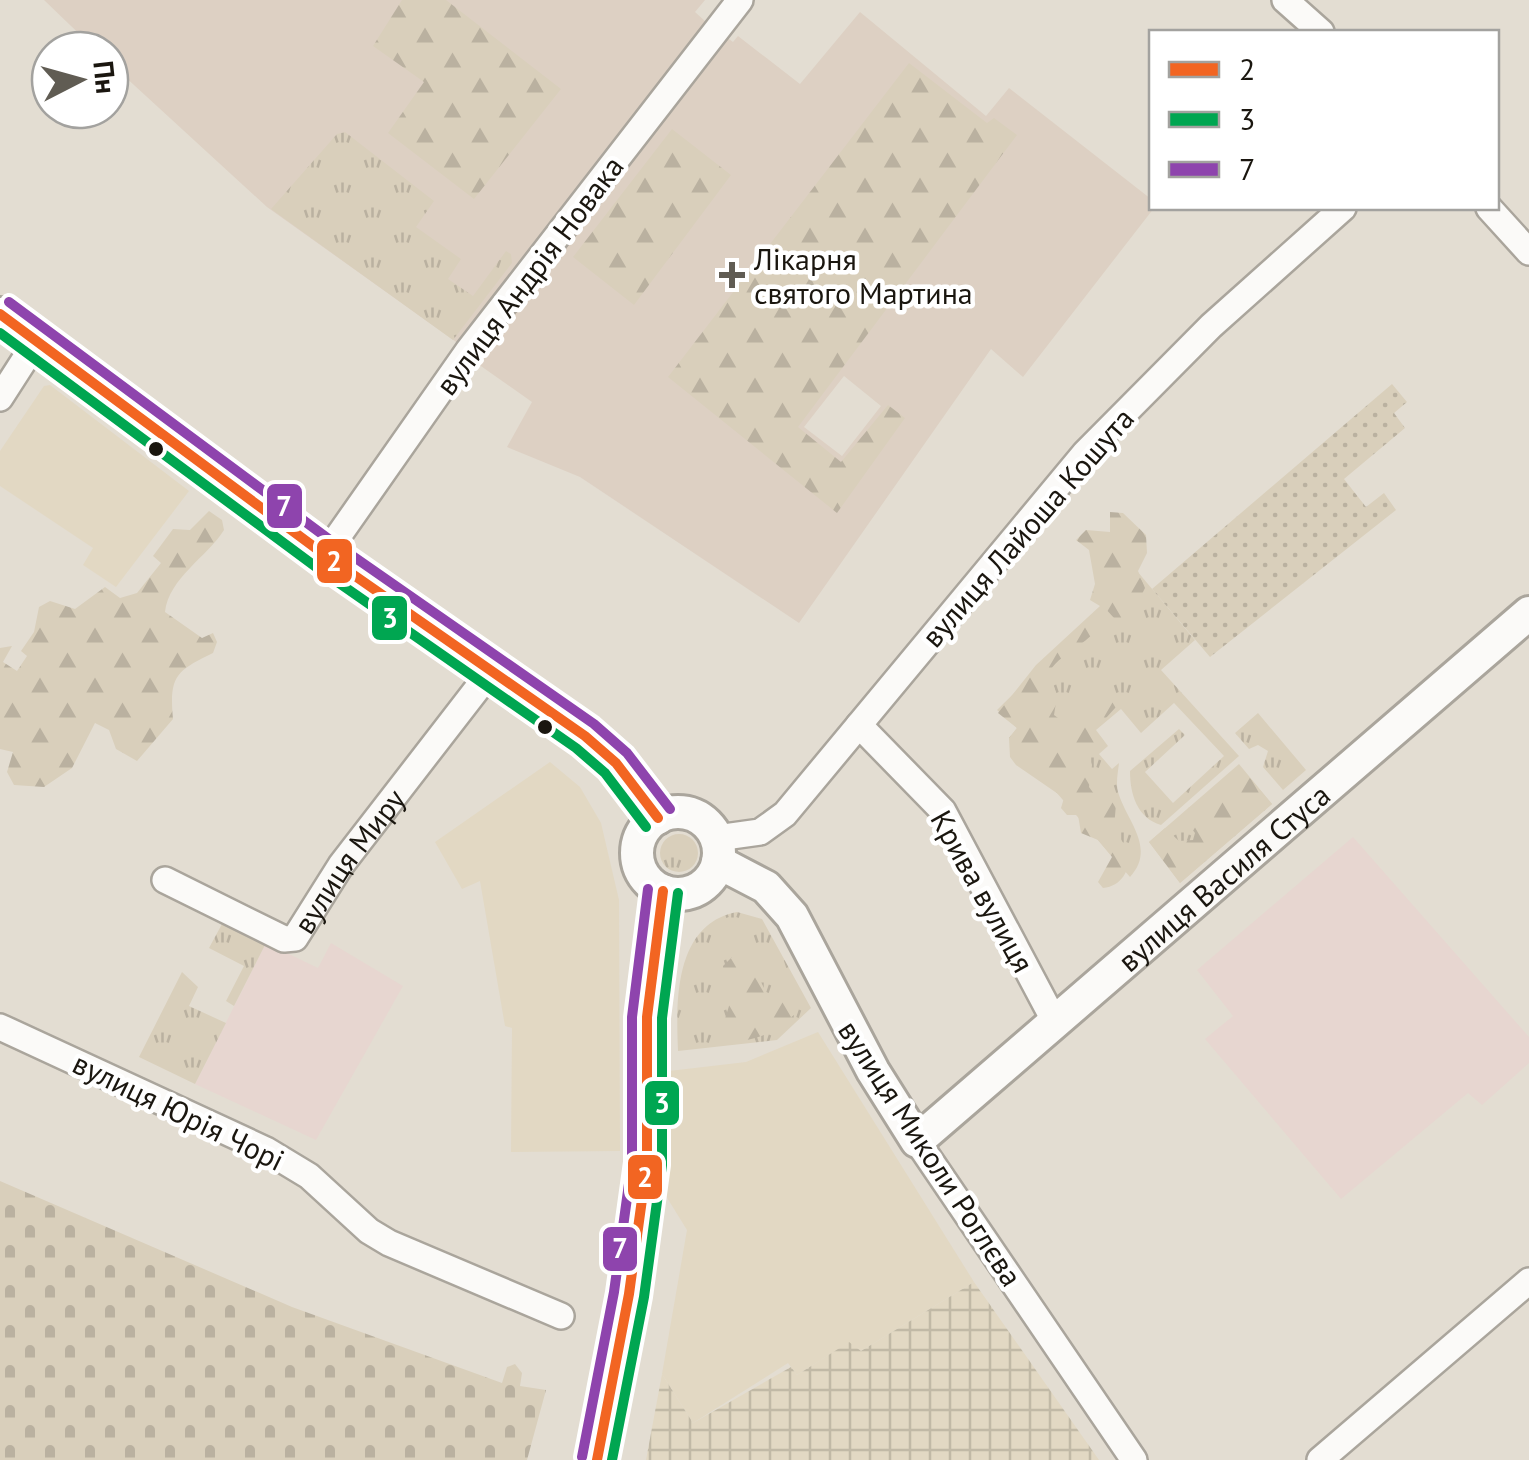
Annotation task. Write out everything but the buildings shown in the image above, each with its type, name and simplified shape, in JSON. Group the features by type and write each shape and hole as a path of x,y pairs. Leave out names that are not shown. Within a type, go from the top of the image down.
{"main road":[{"path":"0,314 325,555 616,762 658,818"},
{"name":"вулиця Василя Стуса","path":"917,1140 1529,613"},
{"path":"690,814 701,819 717,850 713,874 694,891 663,891 647,881 638,856 645,830 658,818 690,814"},
{"name":"вулиця Миколи Роглєва","path":"717,850 766,886 792,916 873,1071 917,1140"},
{"path":"597,1460 620,1342 647,1163 647,1017 663,891"}],"street":[{"name":"вулиця Андрія Новака","path":"325,555 468,351 740,0"},
{"path":"1285,0 1319,30"},
{"name":"вулиця Лайоша Кошута","path":"717,850 772,825 1111,425 1341,210"},
{"path":"1491,210 1529,252"},
{"path":"0,398 36,342"},
{"name":"вулиця Миру","path":"165,880 284,939 295,938 340,865 491,672"},
{"name":"Крива вулиця","path":"859,725 943,811 1055,1022"},
{"name":"вулиця Юрія Чорі","path":"0,1027 266,1150 309,1176 368,1231 390,1243 561,1316"},
{"name":"вулиця Миколи Роглєва","path":"917,1140 1134,1460"},
{"path":"1320,1460 1529,1281"}],"shaded area":[{"name":"Лікарня святого Мартина","path":"44,0 705,0 695,12 706,22 733,42 738,36 800,84 860,12 986,116 1009,88 1149,197 1149,210 1152,210 1023,377 991,349 799,623 580,477 507,447 532,402 478,364 480,359 267,207 130,81 130,30 75,30","holes":["844,376 881,406 842,456 804,427"]},
{"path":"50,385 189,491 116,587 83,565 93,548 0,486 0,451 44,386"},
{"path":"550,762 580,787 601,823 619,900 620,1151 511,1152 512,1028 505,1026 480,881 462,889 435,842"},
{"path":"1353,837 1529,1037 1529,1063 1482,1105 1468,1093 1341,1199 1205,1039 1233,1016 1197,970"},
{"path":"266,943 318,968 331,943 403,986 316,1140 195,1084"},
{"path":"818,1032 974,1282 861,1351 848,1343 797,1375 788,1363 693,1423 662,1374 687,1230 666,1196 669,1071 746,1062"},
{"path":"974,1282 1099,1460 646,1460 662,1374 693,1423 791,1367 797,1375 849,1342 861,1351"}],"green space":[{"path":"402,0 446,0 561,89 474,199 388,133 424,82 373,46"},
{"path":"909,63 987,123 994,118 1017,135 798,427 841,462 888,405 905,418 837,513 668,377"},
{"path":"672,129 731,175 634,305 573,257"},
{"path":"345,132 434,201 416,227 461,259 448,279 473,296 506,251 511,254 512,263 453,340 271,209 337,134"},
{"path":"1392,384 1407,402 1394,413 1405,428 1344,479 1366,507 1384,493 1396,510 1210,657 1152,589"},
{"path":"209,511 222,520 224,530 181,578 165,612 202,638 213,633 217,642 213,653 183,670 174,684 173,719 137,761 116,749 109,730 95,723 72,768 44,787 14,785 7,772 13,752 0,749 0,648 12,646 3,662 17,671 27,656 21,651 34,632 39,607 50,601 75,609 105,587 120,598 137,593 161,563 153,556 173,529 190,530"},
{"path":"1110,512 1123,513 1146,535 1147,553 1138,571 1145,588 1141,596 1126,601 1126,631 1103,606 1097,628 1049,672 1057,696 1054,715 1062,721 1071,720 1078,704 1087,698 1114,701 1116,707 1095,730 1104,741 1088,753 1092,765 1089,787 1097,798 1106,797 1116,804 1114,828 1130,854 1123,877 1103,888 1098,882 1112,857 1098,840 1081,833 1078,815 1067,815 1061,808 1064,798 1016,765 1010,757 1009,738 1017,728 998,713 1036,665 1100,606 1090,600 1095,584 1089,550 1076,540 1086,530 1110,532"},
{"path":"1137,571 1195,640 1161,670 1239,756 1161,825 1146,817 1136,804 1130,771 1179,729 1185,735 1145,772 1173,803 1224,756 1174,703 1141,733 1121,709 1096,730 1108,746 1099,754 1112,769 1119,763 1118,791 1138,836 1141,856 1130,877 1009,738 1017,728 997,710"},
{"path":"1258,713 1306,770 1283,790 1263,767 1268,751 1258,745 1249,749 1235,733"},
{"path":"1239,764 1272,804 1180,883 1149,842"},
{"path":"1250,778 1272,804 1180,883 1149,842 1165,828 1179,841 1193,840 1195,833 1186,821 1188,808 1206,798 1234,801 1232,787 1236,780"},
{"path":"679,834 692,840 698,853 692,866 679,872 666,866 660,853 666,840"},
{"path":"737,912 762,919 811,1008 777,1040 678,1051 679,989 690,948 716,919"},
{"path":"222,924 266,943 234,1006 226,1001 244,966 209,948"},
{"path":"735,954 757,974 768,996 781,989 791,990 798,1011 768,1033 731,1042 721,1032 729,1006 737,998 736,990 724,985 723,966"},
{"path":"182,972 198,987 189,1006 226,1023 195,1084 139,1057"},
{"path":"0,1181 292,1307 502,1383 507,1367 515,1364 522,1373 520,1386 546,1390 527,1460 0,1460"}],"transit line":[{"name":"7","path":"9,302 334,543 594,724 627,753 670,809"},
{"name":"2","path":"0,314 325,555 585,736 616,763 658,818"},
{"name":"3","path":"0,333 316,567 576,748 605,773 646,827"},
{"name":"7","path":"582,1457 614,1292 632,1162 632,1017 648,889"},
{"name":"2","path":"597,1460 629,1294 647,1163 647,1017 663,891"},
{"name":"3","path":"612,1460 644,1297 662,1165 662,1018 678,893"}],"place":[{"name":"Лікарня святого Мартина","path":"732,275"}]}
